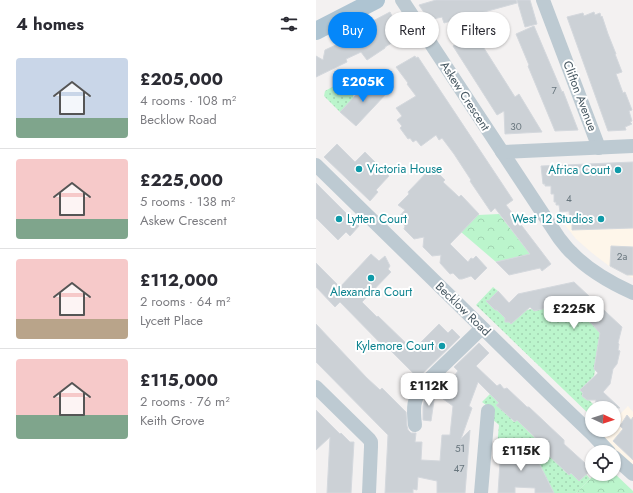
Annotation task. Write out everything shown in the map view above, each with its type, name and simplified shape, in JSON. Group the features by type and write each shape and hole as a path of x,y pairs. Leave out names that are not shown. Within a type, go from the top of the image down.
{"main road":[{"path":"316,31 376,0"}],"street":[{"name":"Askew Crescent","path":"402,0 559,238 571,252 591,270 607,280 633,292"},
{"name":"Clifton Avenue","path":"543,0 599,148"},
{"path":"502,152 633,146"},
{"name":"Becklow Road","path":"316,166 602,445"},
{"path":"414,425 414,404 417,394 423,385 482,328"},
{"path":"316,387 371,442 369,493"},
{"path":"481,493 488,411"},
{"path":"621,463 633,474"}],"shaded area":[{"path":"633,199 633,278 609,266 592,253 576,239 561,220 572,211"},
{"path":"628,406 633,412 633,465 621,455 621,445 608,445 598,437 621,437 621,413"}],"green space":[{"path":"361,71 370,80 357,94 354,94 354,98 340,112 324,96 325,91"},
{"path":"499,214 530,254 496,262 461,232 478,215"},
{"path":"493,287 498,291 489,301 505,318 506,322 511,324 526,310 532,309 534,311 563,302 571,303 574,309 577,308 578,312 602,332 599,340 594,376 580,390 583,393 582,396 590,401 585,401 585,410 476,305"},
{"path":"490,394 499,403 496,405 513,417 511,419 514,422 517,420 565,468 563,470 569,475 571,473 579,481 585,475 585,481 588,481 576,493 554,493 532,450 497,447 499,425 490,417 495,412 482,402"},
{"path":"621,480 633,491 633,493 576,493 588,481 621,481"}],"building":[{"path":"436,0 516,0 517,3 484,12 447,12 447,22 444,23 442,17 439,18 439,12 424,12 419,5"},
{"path":"517,0 530,0 537,24 525,27"},
{"path":"594,12 595,15 600,13 601,17 602,16 622,72 616,74 623,93 625,92 632,110 629,111 632,121 630,122 632,124 625,127 626,130 608,131 567,17 583,13 584,16"},
{"path":"385,15 385,48 367,60 361,52 346,59 347,62 316,77 316,56 323,60 325,50 329,48 377,48 377,19"},
{"path":"534,26 562,92 563,91 578,130 555,131 516,34"},
{"path":"454,48 484,48 515,97 519,94 542,132 505,134 504,111 497,115"},
{"path":"415,56 416,58 418,57 513,200 506,205 551,264 542,271 540,268 509,275 496,262 530,254 495,208 491,212 442,138 439,140 436,135 421,146 416,140 413,142 410,138 408,139 400,128 402,126 397,120 402,116 396,108 416,96 396,67"},
{"path":"370,80 386,94 356,126 340,112"},
{"name":"Victoria House","path":"337,144 355,162 365,152 389,176 376,190 378,192 370,201 324,157"},
{"path":"633,162 633,228 572,230 569,211 560,212 559,205 556,205 556,202 554,202 554,194 551,194 551,186 545,186 545,184 543,184 541,166"},
{"path":"432,167 445,180 443,182 459,197 461,195 479,214 450,244 468,262 471,258 473,259 476,256 487,268 475,280 471,276 459,279 453,273 450,274 440,263 441,255 432,256 423,247 424,237 414,239 404,229 405,226 398,218 405,210 398,205 409,194 408,192"},
{"name":"Lytten Court","path":"316,183 359,226 350,236 346,232 338,240 316,218"},
{"name":"West 12 Studios","path":"611,246 633,247 633,275 627,275 610,266"},
{"path":"371,254 379,261 385,256 390,266 388,269 391,272 362,302 377,317 378,316 413,350 439,324 448,333 452,329 460,337 418,378 389,349 388,351 340,302 335,307 316,287 316,263 340,287"},
{"path":"574,282 622,327 618,343 618,350 620,351 617,364 613,369 610,384 603,392 613,401 587,400 582,396 583,393 580,390 598,373 594,369 600,333 569,303 534,311 530,307 511,324 509,322 505,322 505,318 486,301 490,300 498,291 509,303 518,294"},
{"path":"316,324 367,378 380,390 382,388 406,412 408,430 411,433 416,433 415,442 422,442 421,460 440,461 442,435 450,435 453,406 439,396 458,371 454,367 479,343 489,353 476,366 497,386 500,384 504,389 507,388 564,440 564,444 585,463 585,476 579,481 571,473 569,475 543,450 548,450 517,420 515,422 496,405 499,403 478,382 469,406 472,408 461,439 470,430 465,493 437,493 437,481 418,477 417,490 413,489 413,493 385,493 388,435 316,362"},
{"path":"429,392 435,393 431,421 423,420 423,406"},
{"path":"316,410 340,434 341,433 350,442 354,442 351,493 327,493 330,437 316,450"},
{"path":"627,415 631,420 633,417 633,460 621,449 621,445 617,445 613,441 616,437 621,437 621,431 623,429 621,424"},
{"path":"501,447 532,449 554,493 535,493 535,488 515,487 515,493 498,493"}],"place":[{"name":"Victoria House","path":"359,169"},
{"name":"Africa Court","path":"618,170"},
{"name":"Lytten Court","path":"339,219"},
{"name":"West 12 Studios","path":"601,219"},
{"name":"Alexandra Court","path":"371,278"},
{"name":"Kylemore Court","path":"442,346"}]}
